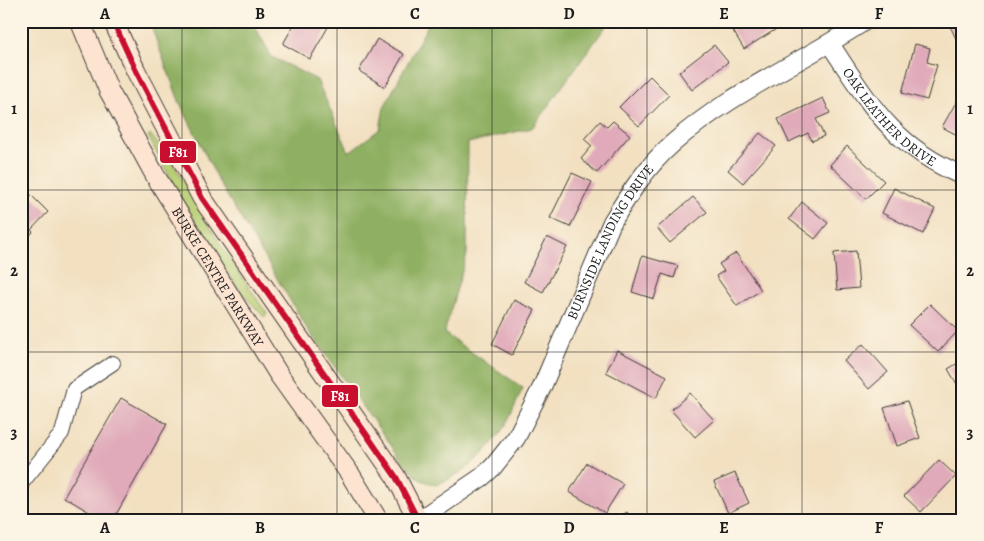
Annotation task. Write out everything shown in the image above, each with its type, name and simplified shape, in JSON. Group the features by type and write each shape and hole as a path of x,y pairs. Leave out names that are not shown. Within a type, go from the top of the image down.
{"main road":[{"name":"BURKE CENTRE PARKWAY","path":"80,21 110,91 156,177 280,375 350,474 378,520"},
{"name":"BURKE CENTRE PARKWAY","path":"114,21 136,70 202,198 396,477 419,520"}],"street":[{"name":"BURNSIDE LANDING DRIVE","path":"419,520 482,477 516,438 538,395 612,222 627,197 649,167 670,145 696,124 754,85 830,44 865,21"},
{"name":"OAK LEATHER DRIVE","path":"830,44 884,122 902,140 944,168 963,176"},
{"path":"21,484 62,433 74,389 113,363"}],"green space":[{"path":"149,21 252,21 272,57 317,80 349,152 380,129 384,107 430,21 608,21 607,25 532,128 468,143 467,254 444,333 523,388 510,417 498,436 465,469 446,481 435,485 419,479 403,462 308,330 219,182 179,101"},
{"path":"150,134 173,163 222,247 267,314 264,317 239,289 212,249 168,174 148,136"}],"building":[{"path":"296,21 318,21 328,27 310,59 283,44"},
{"path":"745,21 780,21 783,25 744,49 732,29"},
{"path":"958,21 963,21 963,45 960,47 950,26"},
{"path":"377,39 404,54 385,87 359,71"},
{"path":"915,44 930,48 927,62 937,65 927,100 902,93"},
{"path":"714,45 728,62 692,90 679,72"},
{"path":"650,76 669,95 639,126 619,107"},
{"path":"959,97 963,100 963,138 942,127"},
{"path":"823,98 830,113 816,119 824,136 812,141 808,133 789,142 778,119"},
{"path":"600,121 607,127 613,121 630,135 597,173 581,159 592,146 584,139"},
{"path":"760,133 776,146 743,183 728,170"},
{"path":"847,146 884,181 866,199 830,165"},
{"path":"572,173 592,182 570,227 550,218"},
{"path":"21,185 48,212 21,244"},
{"path":"894,188 935,209 923,234 882,213"},
{"path":"693,197 707,212 670,243 657,228"},
{"path":"802,202 828,223 815,239 789,219"},
{"path":"547,237 567,247 543,292 524,282"},
{"path":"856,251 859,288 837,290 834,253"},
{"path":"736,253 761,290 737,306 716,276 724,271 719,264"},
{"path":"642,256 678,266 674,278 662,274 654,299 632,292"},
{"path":"514,300 535,310 512,355 492,344"},
{"path":"930,304 958,331 938,352 909,325"},
{"path":"863,344 888,372 869,389 844,361"},
{"path":"617,350 667,376 656,398 606,372"},
{"path":"963,360 963,394 948,369"},
{"path":"690,393 714,420 695,437 671,410"},
{"path":"121,398 167,424 113,520 103,520 64,497"},
{"path":"907,401 920,438 897,446 884,408"},
{"path":"939,460 956,476 921,512 904,496"},
{"path":"587,463 623,484 605,513 569,492"},
{"path":"735,473 749,503 728,513 714,482"},
{"path":"627,512 632,520 614,520"}],"transit line":[{"name":"F81","path":"113,21 136,71 202,198 396,477 418,520"}]}
